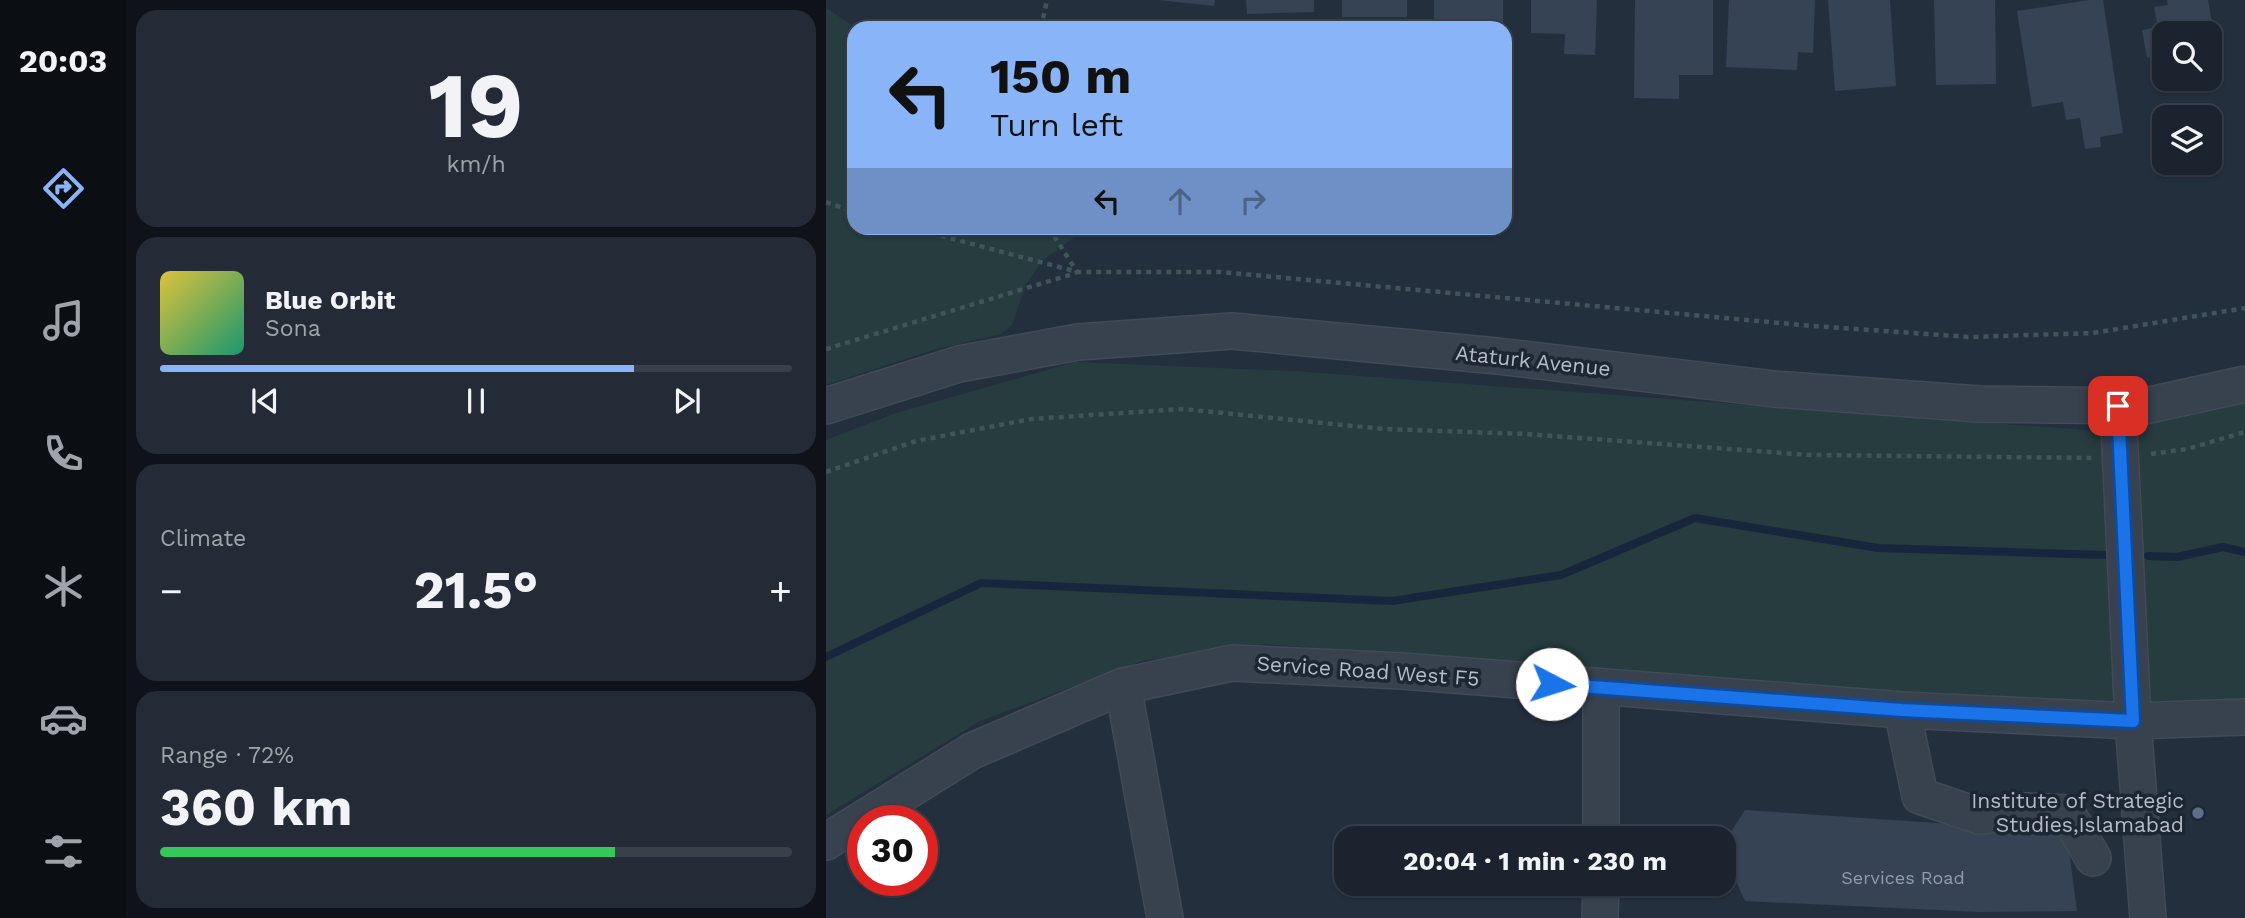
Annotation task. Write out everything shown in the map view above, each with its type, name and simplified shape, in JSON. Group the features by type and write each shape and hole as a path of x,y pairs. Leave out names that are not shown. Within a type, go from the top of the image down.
{"street":[{"name":"Ataturk Avenue","path":"826,406 959,364 998,356 1078,342 1232,331 1497,356 1774,389 1979,404 2145,406 2245,384"},
{"path":"2118,406 2133,721 2148,918"},
{"name":"Service Road West F5","path":"826,842 972,751 1123,685 1231,663 1402,671 1902,710 2133,721 2245,717"},
{"path":"1123,685 1165,918"},
{"path":"1601,688 1601,826"},
{"path":"1902,710 1920,796 1979,816 2026,811 2067,813 2093,858"},
{"path":"1601,896 1601,918"}],"path":[{"path":"1043,21 1048,0"},
{"path":"826,202 847,210"},
{"path":"938,235 1077,272 1220,272 1813,327 1970,337 2093,333 2245,308"},
{"path":"1053,235 1077,272"},
{"path":"826,349 1077,272"},
{"path":"826,472 916,441 1031,419 1182,409 1384,429 1526,434 1810,455 2121,458 2187,449 2245,432"}],"green space":[{"path":"826,8 847,22 847,235 1076,235 1043,260 1026,284 1012,325 1001,334 933,350 826,385"},
{"path":"1075,362 1293,371 2111,432 2245,403 2245,711 2155,718 1263,644 1142,661 980,721 826,815 826,440 896,413"}],"building":[{"path":"1158,0 1215,0 1214,6"},
{"path":"1246,0 1314,0 1314,12 1247,14"},
{"path":"1342,0 1407,0 1407,17 1342,17"},
{"path":"1434,0 1503,0 1503,21 1434,21"},
{"path":"1531,0 1597,0 1595,55 1564,54 1565,34 1531,33"},
{"path":"1635,0 1713,0 1713,75 1679,75 1679,99 1634,98"},
{"path":"1729,0 1815,0 1813,53 1798,52 1797,70 1726,67"},
{"path":"1828,0 1890,0 1896,86 1835,91"},
{"path":"1934,0 1995,0 1996,84 1936,85"},
{"path":"2103,0 2123,133 2100,137 2101,147 2085,149 2080,118 2066,120 2063,102 2032,107 2017,11"},
{"path":"2167,0 2208,0 2212,21 2157,21 2154,7 2168,5"},
{"path":"2152,28 2152,57 2147,58 2142,30"},
{"path":"1745,810 2011,828 2050,826 2069,850 2077,911 1980,912 1745,901 1736,881 1735,826"}],"waterway":[{"path":"826,657 981,583 1392,601 1561,575 1695,518 1878,548 2104,555"},
{"path":"2148,556 2177,557 2223,547 2245,552"}],"place":[{"name":"Institute of Strategic Studies,Islamabad","path":"2198,813"}],"route":[{"path":"1552,684 1902,710 2133,721 2118,406"}]}
